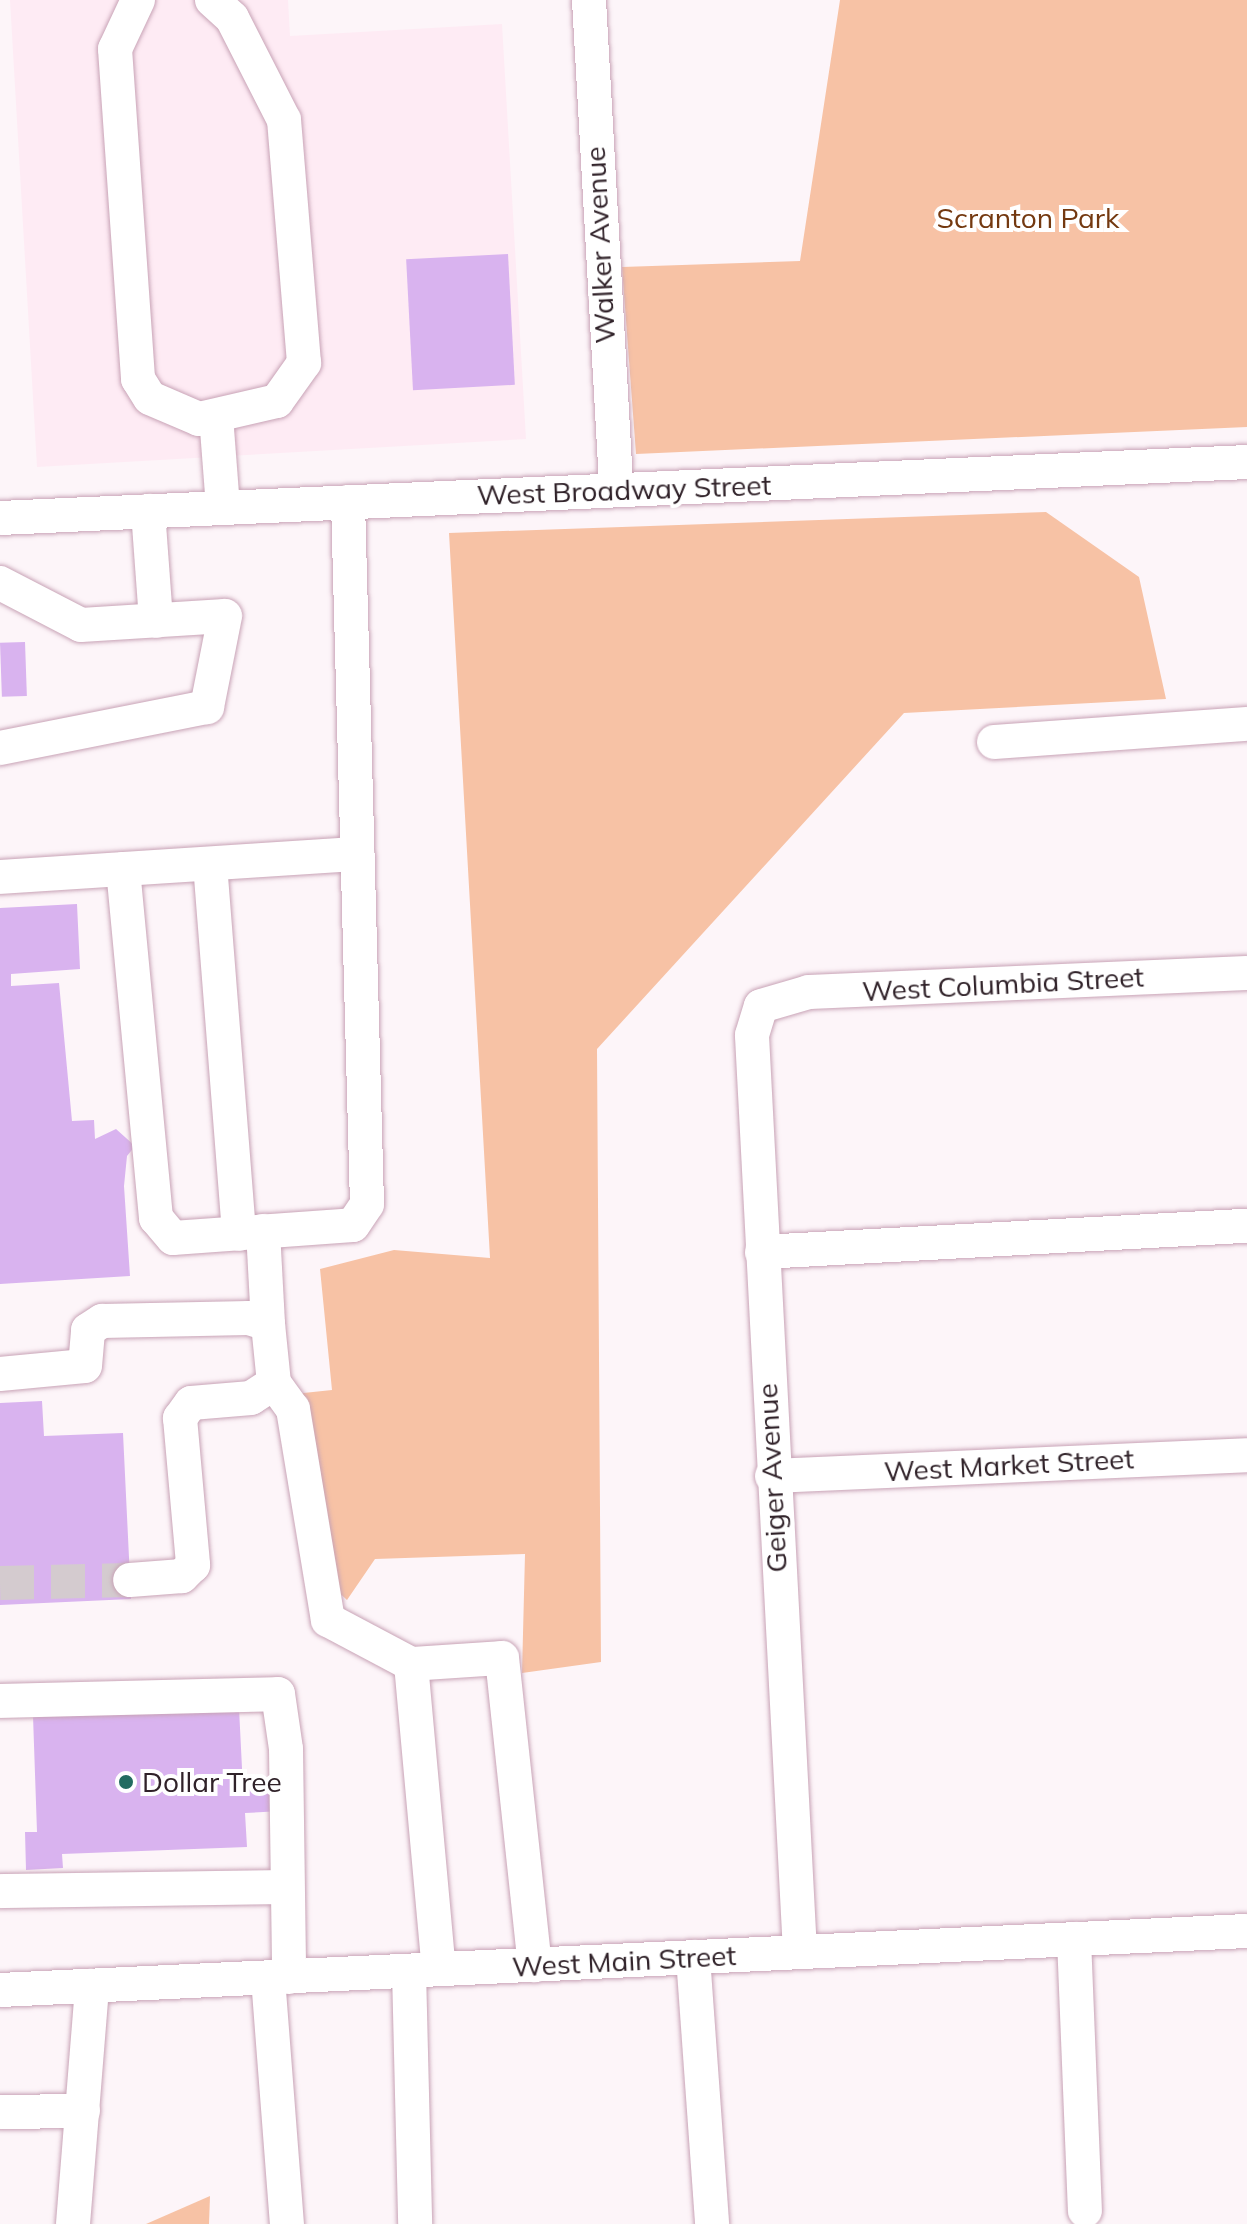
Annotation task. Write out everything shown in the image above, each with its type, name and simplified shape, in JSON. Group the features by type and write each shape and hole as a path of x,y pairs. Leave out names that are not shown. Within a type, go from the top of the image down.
{"street":[{"path":"138,0 115,49 138,379 150,398 199,419 277,401 304,363 284,120 232,18 212,0"},
{"name":"Walker Avenue","path":"589,0 616,490"},
{"path":"216,416 223,507"},
{"name":"West Broadway Street","path":"0,518 1247,462"},
{"path":"123,869 156,1218 173,1238 353,1225 367,1204 348,502"},
{"path":"148,511 156,621"},
{"path":"0,583 81,625 225,616 207,707 0,748"},
{"path":"994,742 1247,724"},
{"path":"0,877 357,854"},
{"path":"210,864 251,1232 268,1324 274,1383 293,1409 328,1620 411,1664 502,1658 535,1965"},
{"name":"West Columbia Street","path":"761,1006 809,992 1247,973"},
{"name":"Geiger Avenue","path":"761,1006 752,1035 772,1476 800,1952"},
{"path":"762,1252 1247,1226"},
{"path":"0,1374 85,1366 88,1330 102,1321 249,1318 268,1324"},
{"path":"130,1580 182,1576 193,1565 180,1418 191,1403 251,1398 274,1383"},
{"name":"West Market Street","path":"772,1476 1247,1455"},
{"path":"411,1664 424,1970 412,2104 415,2224"},
{"path":"0,1701 278,1694 286,1749 286,1887 278,1977 287,2224"},
{"path":"0,1891 286,1887"},
{"name":"West Main Street","path":"0,1990 1247,1931"},
{"path":"1074,1939 1085,2211"},
{"path":"693,1957 712,2224"},
{"path":"73,2224 92,1986"},
{"path":"0,2112 83,2111"}],"shaded area":[{"path":"10,0 288,0 290,36 502,24 526,439 37,467"}],"green space":[{"name":"Scranton Park","path":"840,0 1247,0 1247,427 636,454 622,267 800,261"},
{"path":"1046,512 1139,577 1166,699 904,713 597,1049 601,1662 522,1673 525,1554 375,1559 347,1600 316,1571 294,1394 332,1390 320,1269 394,1250 490,1258 449,533"},
{"path":"210,2196 209,2224 146,2224"}],"building":[{"path":"508,254 515,385 413,390 406,259"},
{"path":"25,642 27,696 2,697 0,643"},
{"path":"77,904 80,969 11,974 11,986 59,983 72,1121 94,1120 95,1139 116,1129 135,1146 127,1156 124,1186 130,1276 0,1284 0,908"},
{"path":"42,1401 44,1436 123,1433 131,1599 0,1605 0,1403"},
{"path":"239,1708 243,1788 281,1786 282,1811 245,1813 247,1847 62,1854 63,1868 26,1870 25,1832 37,1832 33,1716"}],"tunnel":[{"path":"0,1583 130,1580"}],"place":[{"name":"Dollar Tree","path":"126,1782"}]}
